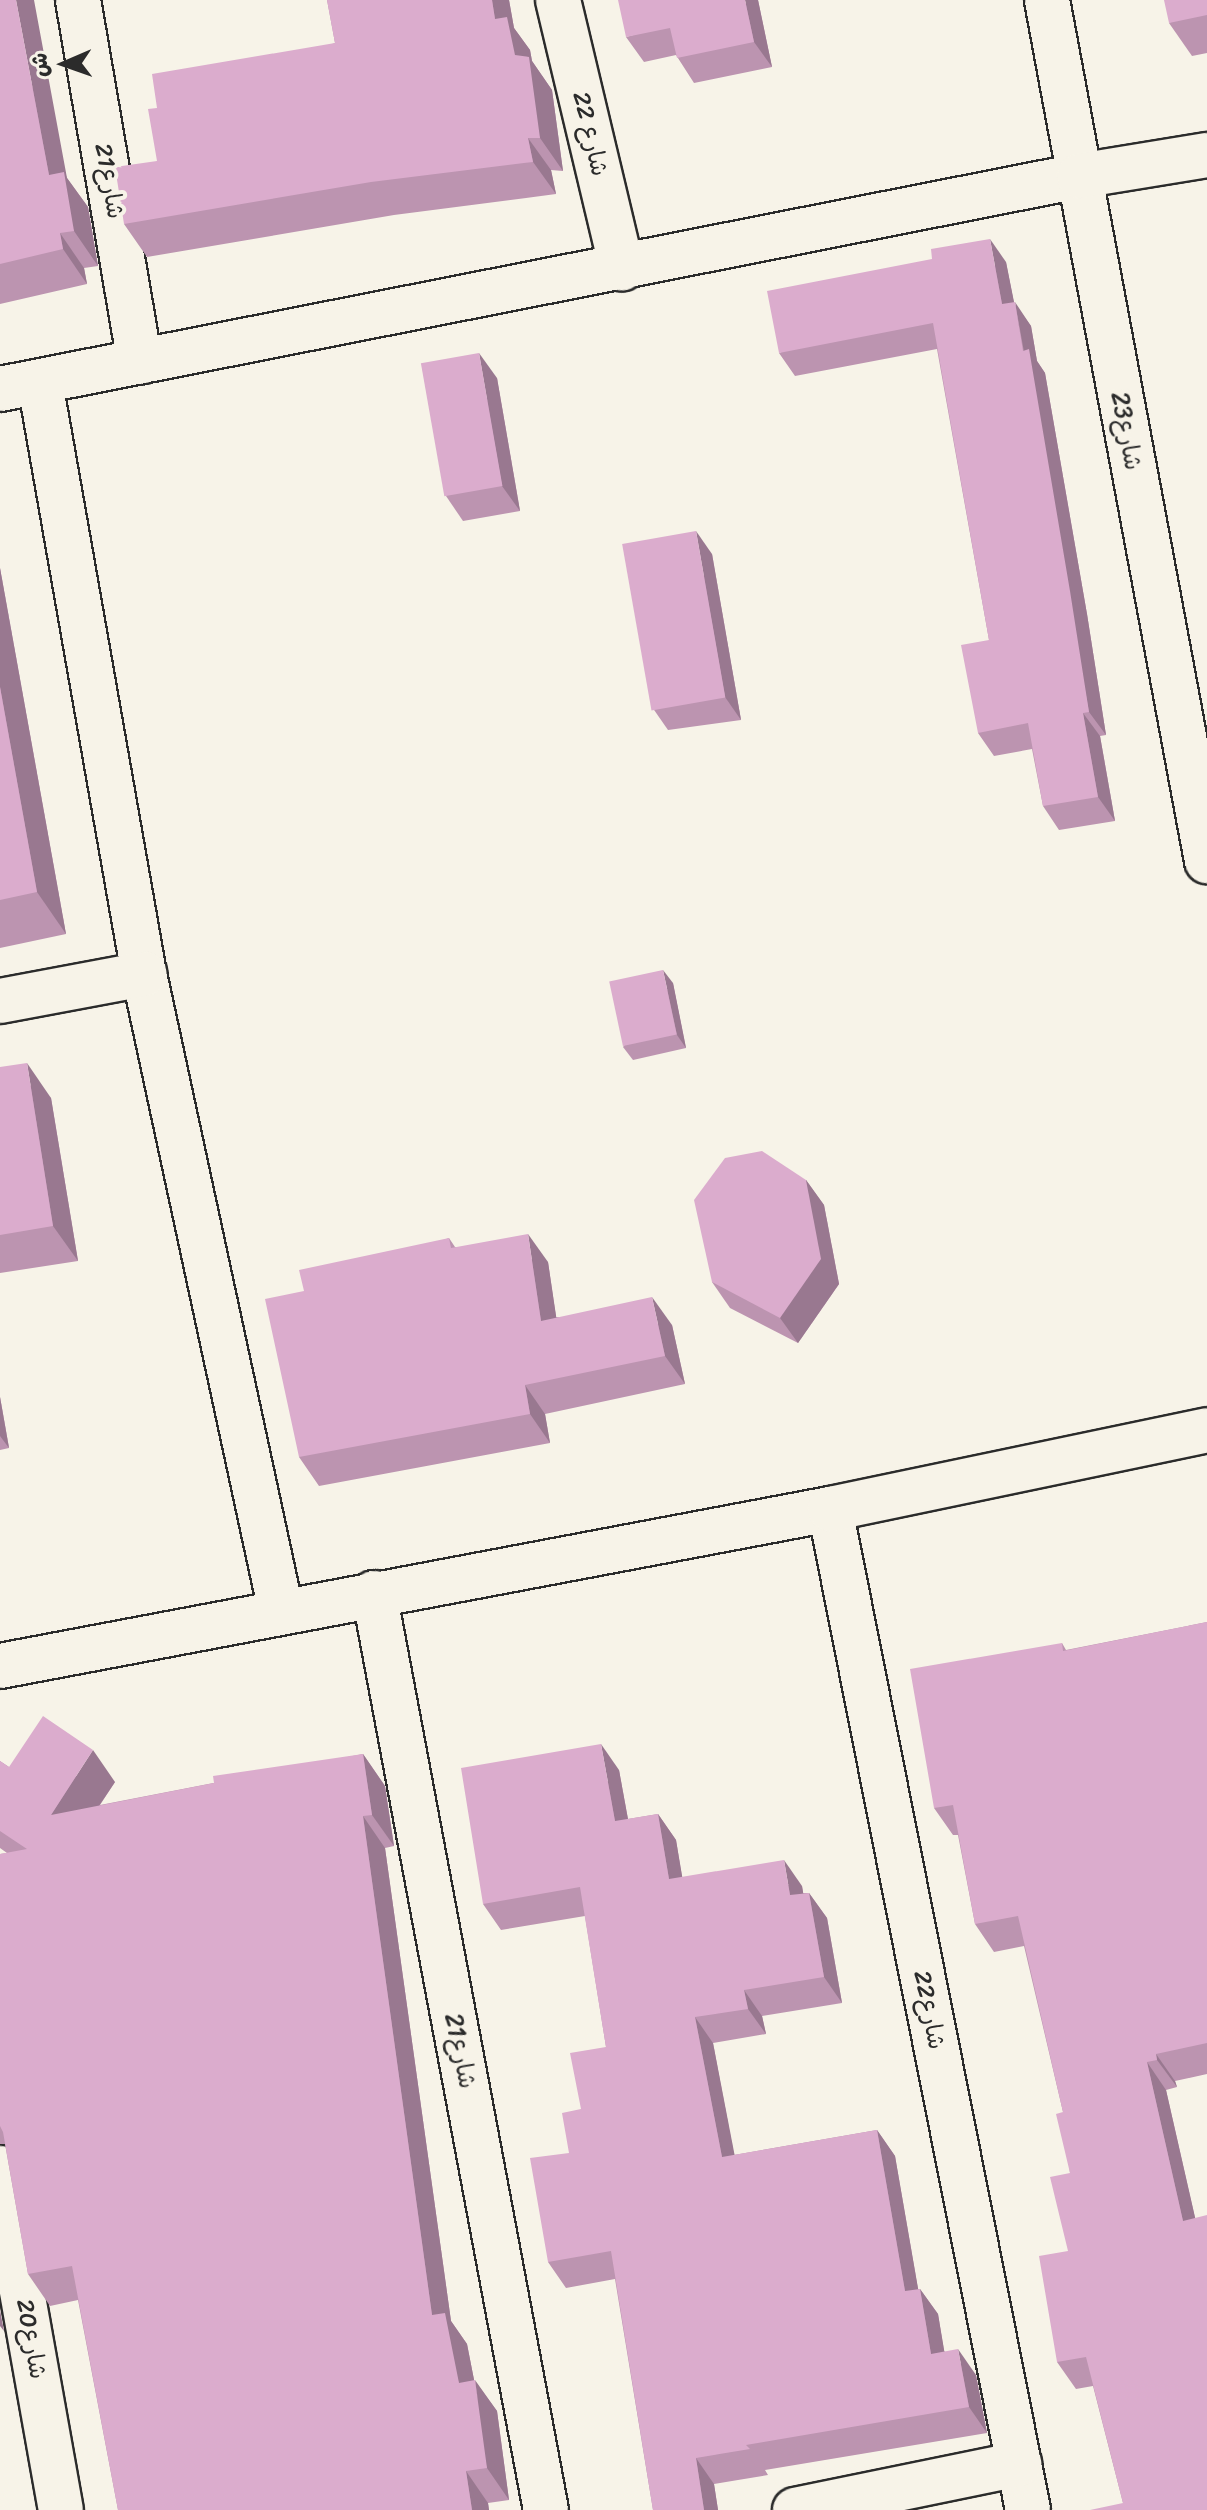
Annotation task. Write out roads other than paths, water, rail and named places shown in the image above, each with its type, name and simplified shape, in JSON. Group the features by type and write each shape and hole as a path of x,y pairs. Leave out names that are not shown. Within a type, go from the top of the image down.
{"street":[{"name":"شارع21","path":"78,0 140,362"},
{"name":"شارع 22","path":"558,0 622,268"},
{"name":"شارع23","path":"1047,0 1207,861"},
{"path":"281,1611 20,386 1079,176 1207,155"},
{"path":"0,1001 144,974"},
{"path":"0,1666 830,1509 1207,1430"},
{"name":"شارع22","path":"830,1509 1028,2510"},
{"name":"شارع21","path":"374,1593 546,2510"},
{"name":"شارع20","path":"0,2168 61,2510"},
{"path":"795,2510 1019,2464"}]}
